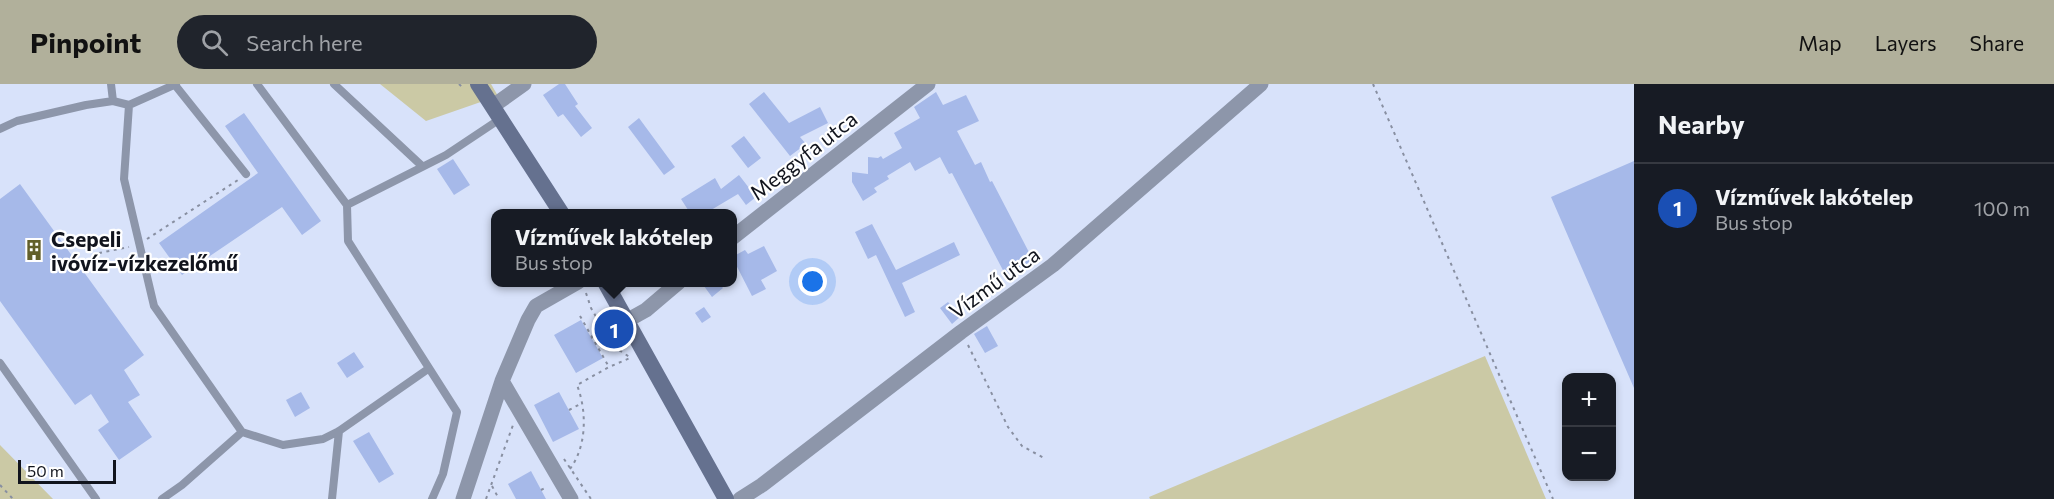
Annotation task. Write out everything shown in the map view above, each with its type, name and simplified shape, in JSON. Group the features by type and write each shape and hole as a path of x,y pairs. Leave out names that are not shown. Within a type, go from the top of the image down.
{"main road":[{"path":"466,85 497,112 559,209"},
{"path":"608,287 726,499"}],"street":[{"path":"497,112 524,84"},
{"name":"Meggyfa utca","path":"737,234 928,84"},
{"name":"Vízmű utca","path":"740,499 772,478 961,332 1053,265 1261,84"},
{"path":"464,499 502,381 528,320 537,306 581,287"},
{"path":"628,320 646,310 673,287"},
{"path":"502,381 571,499"}],"lane":[{"path":"111,84 112,101"},
{"path":"257,84 347,206 348,242 457,412 443,474 432,499"},
{"path":"334,84 423,166"},
{"path":"0,129 28,119 112,101 129,105 175,85 246,174"},
{"path":"129,105 124,179 154,306 242,432 283,445 323,439 339,431 428,369"},
{"path":"347,206 446,155 497,112"},
{"path":"0,363 96,499"},
{"path":"332,499 339,431"},
{"path":"162,499 182,485 242,432"}],"path":[{"path":"1373,84 1553,499"},
{"path":"99,254 139,245 246,174"},
{"path":"581,287 613,346 635,363"},
{"path":"580,316 609,367"},
{"path":"592,338 604,331"},
{"path":"961,332 1008,427 1022,446 1044,458"},
{"path":"571,468 577,459 582,441 583,402 577,385 630,358"},
{"path":"569,410 583,402"},
{"path":"486,499 518,409"},
{"path":"566,459 591,499"},
{"path":"0,485 13,499"},
{"path":"492,485 499,499"}],"shaded area":[{"path":"380,84 491,84 498,96 426,121"},
{"path":"1485,356 1546,499 1150,499 1149,497"},
{"path":"0,445 53,499 0,499"}],"building":[{"path":"559,84 565,84 578,104 575,106 592,128 581,137 563,114 558,117 543,95"},
{"path":"764,92 789,123 820,107 828,123 800,137 806,144 790,156 749,104"},
{"path":"936,92 943,105 966,95 979,121 957,131 975,165 981,162 1033,260 1006,276 952,173 949,174 940,157 915,171 910,162 887,176 889,179 874,188 877,192 863,201 852,182 852,172 868,174 868,157 881,156 883,159 902,148 894,133 920,118 914,107"},
{"path":"244,113 321,221 302,235 282,207 182,275 159,243 258,173 225,126"},
{"path":"639,118 675,167 664,175 628,127"},
{"path":"744,136 761,158 748,168 731,146"},
{"path":"453,159 470,185 454,195 437,169"},
{"path":"1634,161 1634,388 1551,197"},
{"path":"739,175 756,197 746,205 738,194 713,209 687,209 681,199 715,178 721,189"},
{"name":"Csepeli ivóvíz-vízkezelőmű","path":"20,184 144,355 124,370 140,395 128,402 152,437 119,460 98,430 109,422 91,394 75,405 0,301 0,199"},
{"path":"872,224 896,270 954,242 960,255 902,283 915,312 905,317 876,255 868,259 855,232"},
{"path":"764,246 777,271 761,280 766,289 752,296 737,267 737,254 745,250 748,254"},
{"path":"705,287 722,287 723,288 712,297"},
{"path":"948,302 960,317 952,324 940,308"},
{"path":"704,307 711,317 702,323 695,313"},
{"path":"581,320 603,358 576,373 554,335"},
{"path":"987,326 998,346 985,353 974,334"},
{"path":"354,352 364,367 347,378 337,363"},
{"path":"301,392 310,408 295,417 286,400"},
{"path":"559,392 579,429 553,442 534,405"},
{"path":"369,432 394,474 379,483 353,441"},
{"path":"531,471 546,499 516,499 508,484"}],"place":[{"name":"Csepeli ivóvíz-vízkezelőmű","path":"34,250"},
{"name":"Vízművek lakótelep","path":"614,329"}]}
